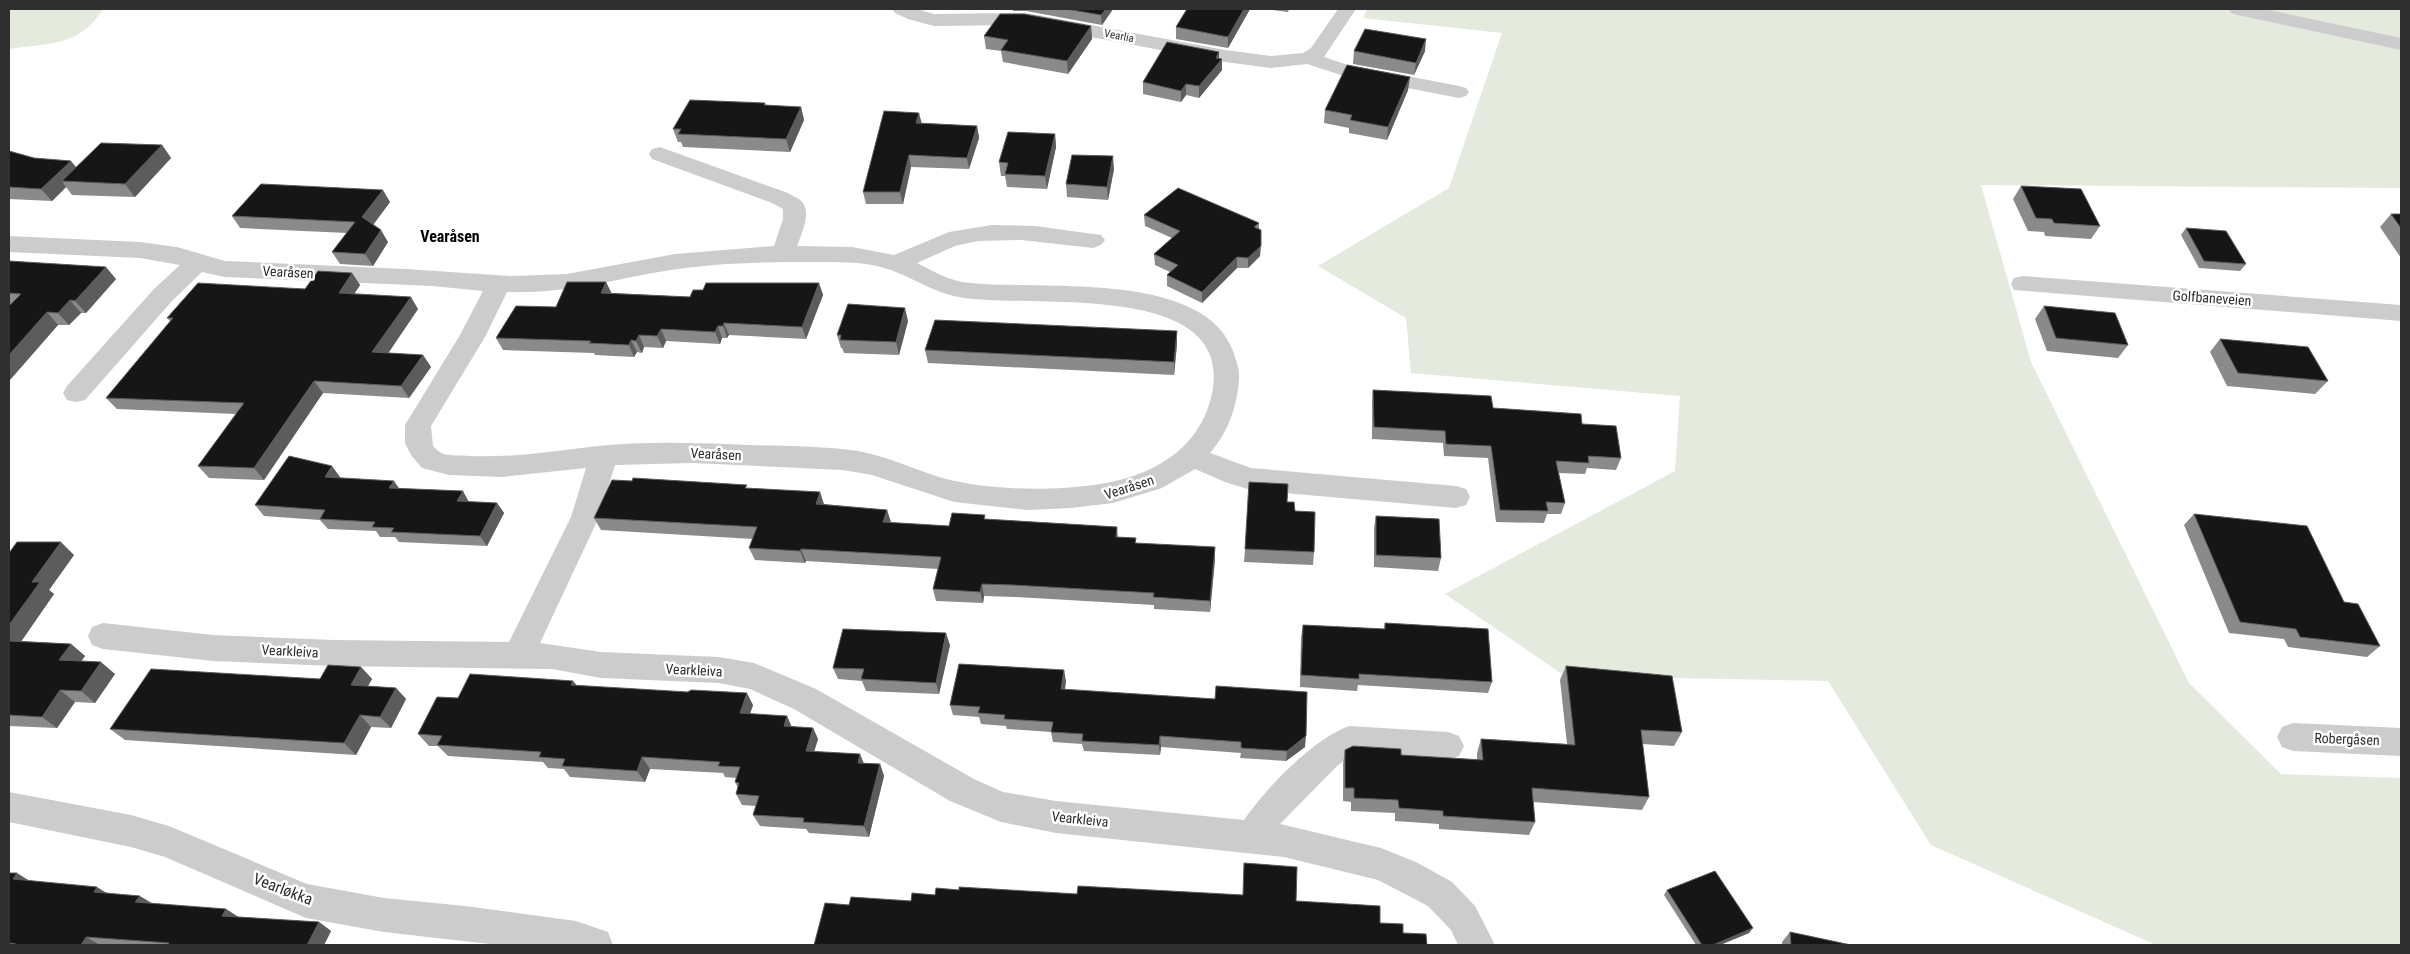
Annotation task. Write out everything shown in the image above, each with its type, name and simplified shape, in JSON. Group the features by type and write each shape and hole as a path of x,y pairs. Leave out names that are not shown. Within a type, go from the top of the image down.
{"street":[{"name":"Vearlia","path":"902,9 934,20 1026,19 1253,60 1271,62 1308,58 1342,70 1459,92"},
{"path":"1308,58 1318,52 1347,9"},
{"path":"2238,9 2401,44"},
{"path":"660,154 780,198 794,206 794,219 783,254"},
{"path":"896,264 920,252 976,233 1093,240"},
{"name":"Vearåsen","path":"9,244 140,250 177,255 197,263 225,269 434,278 499,284 584,280 681,261 783,254 862,257 896,264 925,279 954,289 1119,297 1156,305 1189,318 1204,329 1216,342 1227,368 1224,402 1218,421 1206,443 1192,456 1168,473 1113,493 1095,497 1026,498 959,492 930,486 884,468 861,462 654,451 543,465 484,467 440,464 420,450 415,439 418,425 472,337 499,284"},
{"path":"76,393 163,295 197,263"},
{"name":"Golfbaneveien","path":"2023,284 2401,313"},
{"path":"519,654 585,518 604,456"},
{"path":"1192,456 1234,475 1251,479 1456,497"},
{"name":"Vearkleiva","path":"103,636 213,648 278,651 552,656 601,666 719,670 754,676 805,699 962,790 1001,807 1056,817 1252,836 1284,841 1381,864 1404,874 1440,894 1463,918 1478,945"},
{"name":"Robergåsen","path":"2293,737 2401,742"},
{"path":"1252,836 1276,804 1327,755 1349,740 1448,746"},
{"name":"Vearløkka","path":"9,807 131,831 169,842 306,901 384,915 465,923 576,940 595,945"}],"shaded area":[{"path":"9,9 102,9 102,11 93,23 72,37 49,44 9,49"},
{"path":"1367,9 2401,9 2401,188 1981,185 2031,362 2189,683 2281,774 2401,778 2401,945 2156,945 1931,845 1828,681 1565,676 1445,594 1675,471 1680,396 1411,373 1406,318 1318,266 1449,188 1502,33 1363,18"}],"building":[{"path":"1066,9 1106,9 1101,15"},
{"path":"1187,9 1244,9 1228,37 1176,27"},
{"path":"1000,14 1024,14 1091,26 1067,61 1001,50 1008,40 984,36"},
{"path":"1365,29 1426,39 1416,63 1354,51"},
{"path":"1167,42 1219,52 1216,58 1222,59 1199,86 1186,84 1181,91 1143,82"},
{"path":"1347,65 1410,77 1388,127 1350,120 1352,115 1325,110"},
{"path":"690,100 765,103 764,105 801,107 786,139 678,134 681,129 673,129"},
{"path":"884,111 919,113 916,123 977,126 967,158 909,155 900,192 863,192"},
{"path":"1008,132 1055,134 1045,176 1005,174 1008,163 999,162"},
{"path":"101,143 162,145 125,184 62,181"},
{"path":"9,151 34,158 71,161 41,189 9,187"},
{"path":"1072,155 1113,156 1107,187 1066,184"},
{"path":"261,184 383,190 362,217 381,230 365,254 332,252 355,222 232,216"},
{"path":"2021,186 2081,189 2100,226 2054,223 2052,219 2036,218"},
{"path":"1178,188 1259,223 1254,227 1261,230 1261,246 1248,258 1237,257 1202,292 1167,275 1178,265 1154,254 1180,231 1144,215"},
{"path":"2391,214 2401,214 2401,228"},
{"path":"2186,228 2226,231 2246,264 2204,261"},
{"path":"9,261 106,267 75,301 70,300 58,313 47,312 9,355 9,306 21,294 9,293"},
{"path":"318,271 352,273 339,293 411,297 372,352 423,355 401,386 314,381 254,468 198,466 244,403 106,398 173,318 167,318 198,283 305,289"},
{"path":"567,282 606,282 601,293 690,297 693,290 703,290 706,283 819,283 802,327 724,323 723,326 718,326 715,332 661,329 657,336 639,335 636,341 631,340 629,345 589,343 591,341 496,338 516,306 556,307"},
{"path":"848,304 905,308 896,342 840,340 841,335 837,335"},
{"path":"2044,306 2115,313 2128,345 2056,338"},
{"path":"935,320 1177,331 1174,362 925,350"},
{"path":"2220,339 2308,347 2328,381 2238,373"},
{"path":"1373,390 1491,396 1493,408 1581,414 1582,424 1616,426 1621,458 1588,456 1589,463 1556,461 1565,503 1546,502 1548,511 1500,510 1491,446 1446,444 1445,431 1374,427"},
{"path":"289,456 332,466 325,477 394,481 389,488 463,491 457,501 497,503 480,536 391,532 394,528 372,527 375,522 320,519 325,510 255,505"},
{"path":"633,478 747,485 745,488 820,492 816,504 887,510 883,522 949,526 952,513 985,515 984,519 1117,527 1116,537 1136,538 1135,543 1215,547 1210,601 1153,597 1154,593 1013,585 982,584 980,592 933,589 941,557 749,548 757,527 594,518 612,480 632,481"},
{"path":"1249,482 1288,484 1287,502 1294,502 1295,511 1315,512 1314,552 1245,549"},
{"path":"2194,514 2307,526 2344,602 2358,604 2380,646 2300,637 2296,629 2240,622"},
{"path":"1376,516 1439,519 1441,558 1376,555"},
{"path":"17,542 61,542 32,582 40,582 9,625 9,553"},
{"path":"1385,623 1488,629 1492,682 1359,674 1359,679 1301,675 1303,625 1385,629"},
{"path":"843,629 946,633 936,683 861,679 864,669 833,668"},
{"path":"9,641 71,644 59,660 101,662 81,691 60,690 42,717 9,715"},
{"path":"959,664 1064,670 1061,689 1215,699 1216,686 1307,692 1306,736 1287,751 1241,748 1241,742 1160,736 1159,745 1082,741 1083,734 1051,732 1053,722 1004,719 1005,715 978,713 980,707 950,705"},
{"path":"328,665 361,667 351,685 396,688 380,717 360,715 344,743 110,729 151,669 320,679"},
{"path":"1566,666 1672,676 1682,732 1641,730 1649,797 1532,788 1535,822 1443,816 1443,811 1399,808 1398,800 1354,798 1354,788 1345,788 1345,750 1353,746 1401,749 1401,755 1483,760 1481,739 1575,745"},
{"path":"470,674 573,681 571,685 688,692 691,690 747,693 740,713 787,716 784,726 813,728 806,751 860,754 858,763 880,764 864,826 803,822 804,818 753,815 759,796 736,794 739,783 735,782 740,767 718,766 720,762 642,757 637,771 562,766 565,759 539,757 541,752 437,745 442,736 418,734 437,697 458,698"},
{"path":"1244,863 1297,867 1296,901 1380,906 1380,923 1403,924 1403,933 1426,934 1427,945 814,945 825,903 849,905 851,897 911,901 912,893 935,895 936,888 959,890 959,887 1077,894 1078,886 1243,895"},
{"path":"1715,871 1753,928 1713,945 1702,945 1667,890"},
{"path":"9,873 17,873 13,879 97,887 94,892 140,896 135,902 226,909 222,916 319,922 307,945 168,945 169,943 86,937 81,945 15,945 9,943"},
{"path":"1790,932 1851,945 1791,945"}],"district":[{"name":"Vearåsen","path":"450,236"}]}
